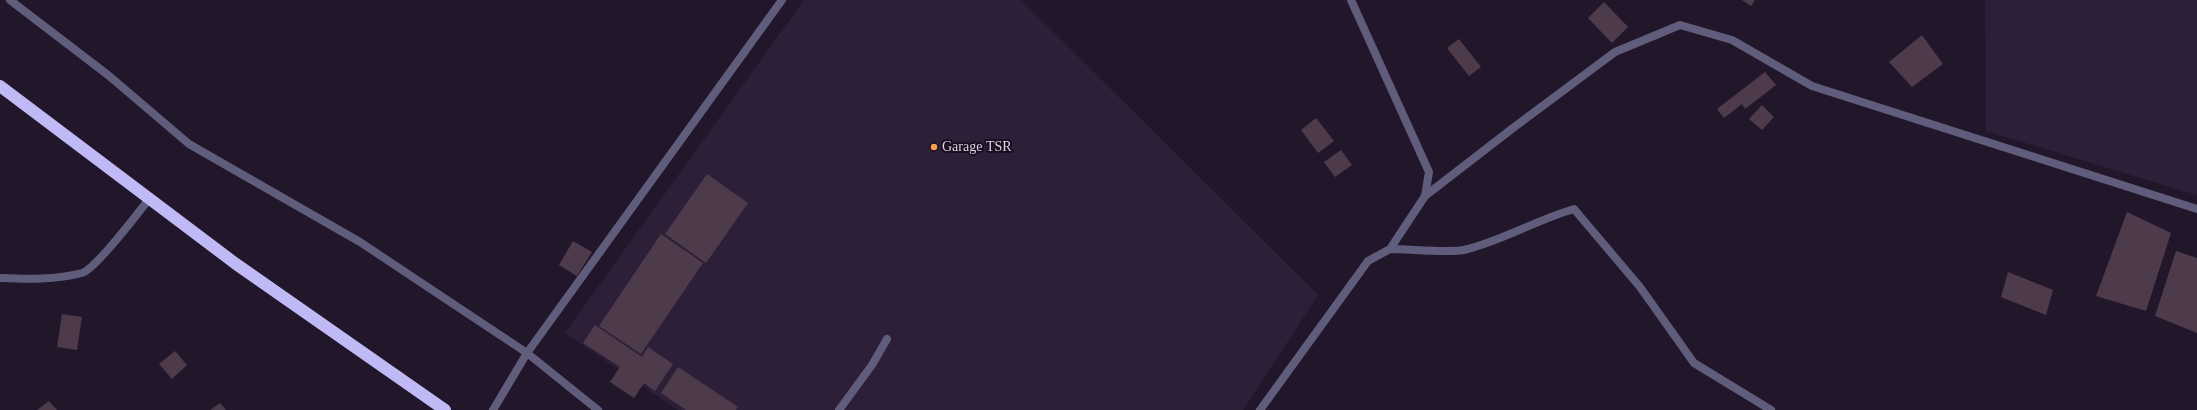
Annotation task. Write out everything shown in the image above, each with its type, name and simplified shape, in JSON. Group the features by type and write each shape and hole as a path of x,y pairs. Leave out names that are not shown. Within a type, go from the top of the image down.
{"highway":[{"path":"0,86 236,264 445,410"}],"street":[{"path":"10,0 108,75 189,144 360,242 527,353 598,410"},
{"path":"493,410 527,353 782,0"},
{"path":"1351,0 1429,172 1425,196"},
{"path":"1260,410 1368,261 1390,249 1425,196 1615,52 1680,25 1732,40 1812,86 2197,209"},
{"path":"0,278 32,279 83,272 117,239 150,199"},
{"path":"1390,249 1462,250 1506,236 1546,217 1574,209 1640,287 1694,363 1771,410"},
{"path":"839,410 872,364 887,339"}],"shaded area":[{"name":"Garage TSR","path":"804,0 1021,0 1318,295 1243,410 678,410 565,333"},
{"path":"1985,0 2197,0 2197,195 1986,131"}],"building":[{"path":"1742,0 1755,0 1751,6"},
{"path":"1604,2 1628,27 1612,43 1588,18"},
{"path":"1922,35 1943,64 1912,87 1889,62"},
{"path":"1459,39 1481,67 1469,76 1447,48"},
{"path":"1765,72 1776,85 1745,109 1742,104 1724,118 1717,109"},
{"path":"1762,105 1774,117 1762,130 1749,119"},
{"path":"1316,118 1334,141 1318,153 1301,130"},
{"path":"1341,150 1352,165 1335,177 1324,162"},
{"path":"707,174 748,203 706,263 665,234"},
{"path":"2127,212 2171,233 2146,311 2096,296"},
{"path":"661,234 703,263 641,354 599,326"},
{"path":"573,241 592,252 577,276 559,265"},
{"path":"2176,251 2197,258 2197,333 2155,316"},
{"path":"2008,272 2053,290 2046,315 2001,297"},
{"path":"62,314 82,317 77,350 57,347"},
{"path":"595,325 642,357 648,347 673,364 655,391 644,383 634,398 610,382 620,367 583,343"},
{"path":"175,351 187,365 172,379 159,364"},
{"path":"678,367 738,407 736,410 686,410 661,393"},
{"path":"49,401 57,410 37,410"},
{"path":"220,403 226,410 210,410"}],"place":[{"name":"Garage TSR","path":"934,147"}]}
